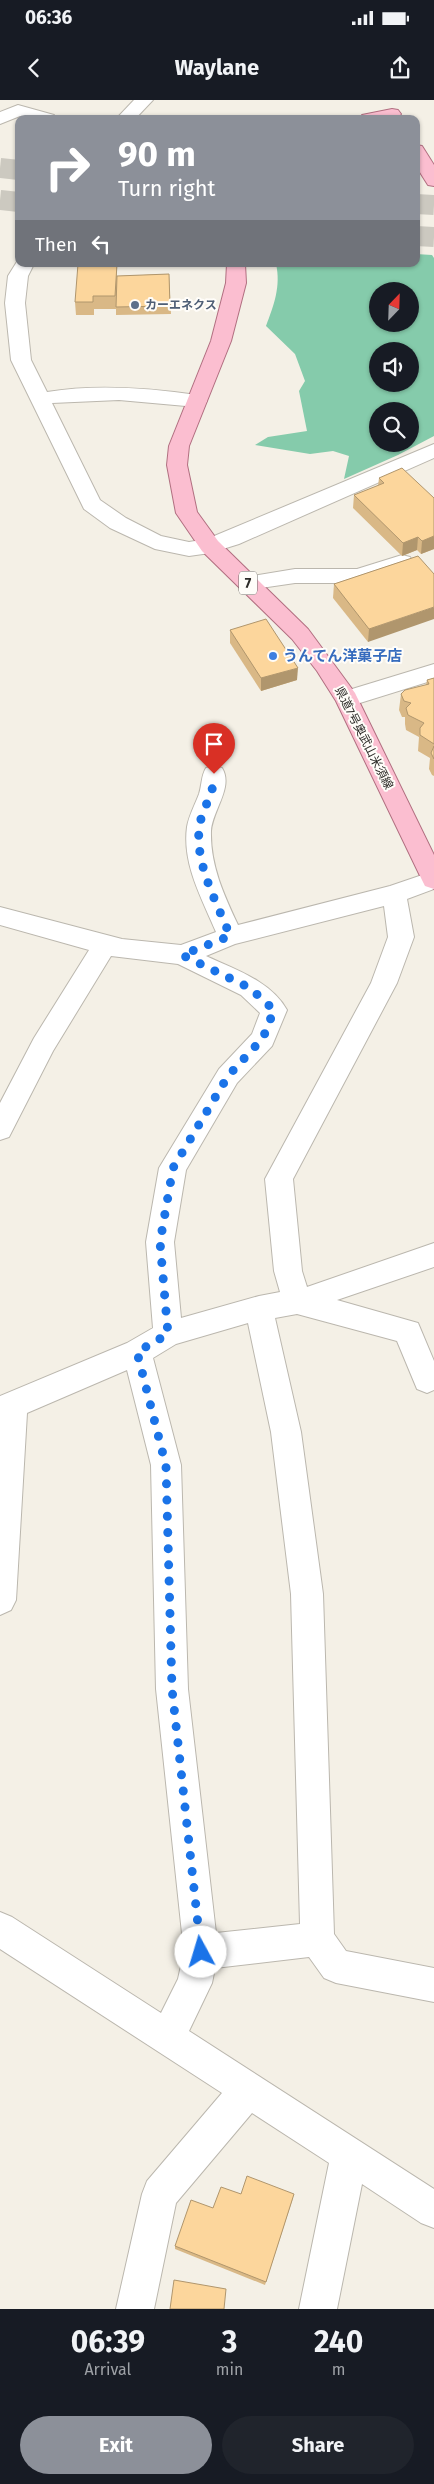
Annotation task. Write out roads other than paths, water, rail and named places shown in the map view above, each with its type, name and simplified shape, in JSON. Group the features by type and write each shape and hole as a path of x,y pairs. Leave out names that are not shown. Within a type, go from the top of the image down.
{"main road":[{"path":"420,157 434,181"},
{"name":"県道7号奥武山米須線","path":"236,267 236,283 221,341 180,446 177,465 188,513 210,546 300,634 325,666 347,699 434,880"}],"street":[{"path":"0,119 33,100"},
{"path":"129,115 144,100"},
{"path":"0,108 18,110 35,115"},
{"path":"23,267 18,276 14,304 21,360 42,399 91,504 118,523 155,542 188,549 210,546 238,536 434,450"},
{"path":"42,399 85,395 175,398 197,401"},
{"path":"248,583 295,576 358,576 402,562"},
{"path":"347,699 434,672"},
{"path":"214,774 214,786 203,808 199,828 199,856 230,936"},
{"path":"182,955 230,936 394,894 434,880"},
{"path":"297,1302 288,1271 279,1179 384,983 401,938 394,894"},
{"path":"0,916 122,949 182,955 250,988 274,1010 263,1038 228,1076 173,1168 160,1242 168,1334"},
{"path":"0,1129 43,1045 105,945"},
{"path":"0,1600 6,1407 137,1352 168,1334 259,1308 297,1302 434,1255"},
{"path":"297,1302 408,1332 427,1380"},
{"path":"259,1308 286,1432 307,1594 317,1939 336,1966 434,1985"},
{"path":"137,1352 166,1466 172,1689 201,1952 195,1984 168,2036"},
{"path":"0,1929 434,2210"},
{"path":"201,1952 317,1939"},
{"path":"135,2309 160,2194 249,2089"},
{"path":"318,2309 349,2156"}],"tunnel":[{"path":"0,168 15,170"},
{"path":"0,200 15,202"},
{"path":"420,204 434,205"},
{"path":"420,236 434,237"}],"place":[{"name":"カーエネクス","path":"135,305"},
{"name":"うんてん洋菓子店","path":"273,656"}]}
